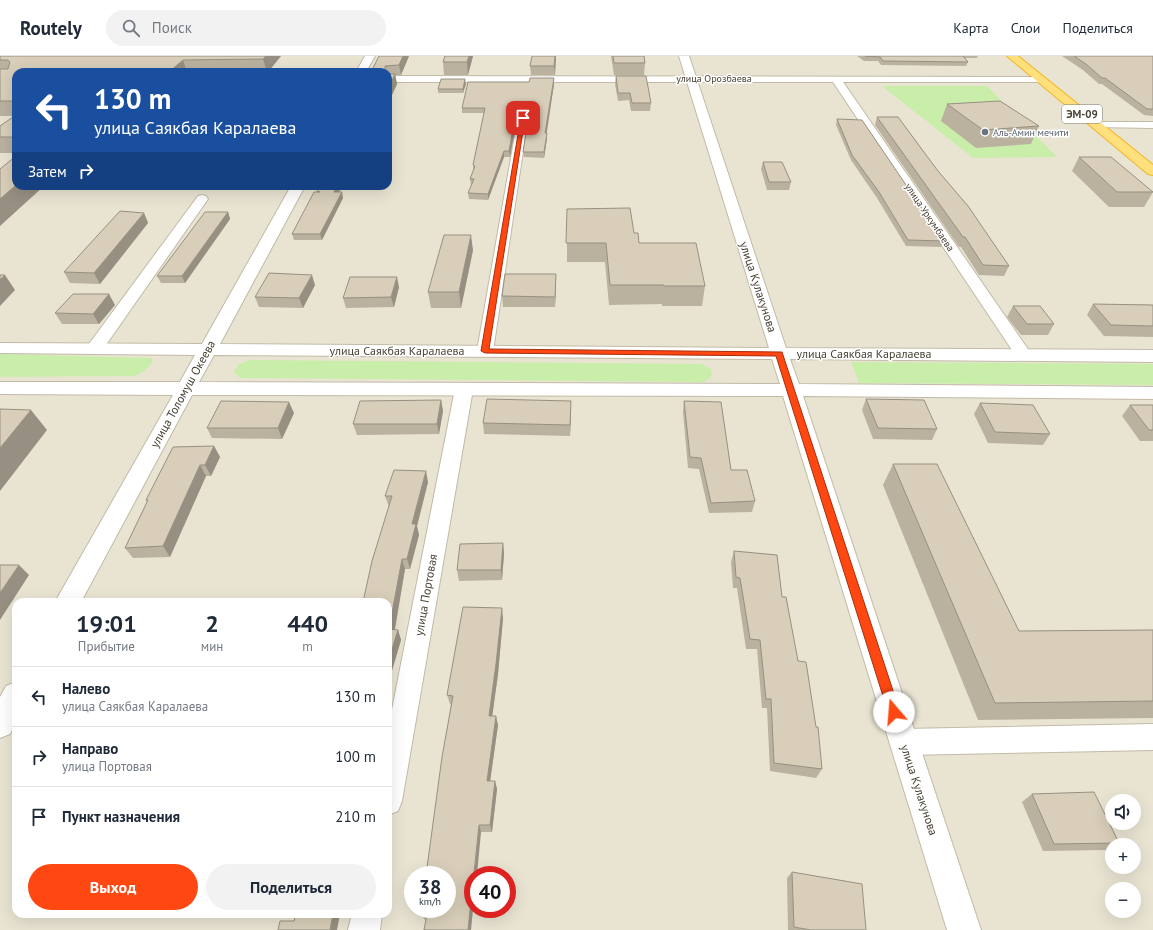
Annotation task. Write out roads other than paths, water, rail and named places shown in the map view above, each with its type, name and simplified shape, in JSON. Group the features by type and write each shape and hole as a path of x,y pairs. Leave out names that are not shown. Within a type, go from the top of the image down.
{"highway":[{"name":"ЭМ-09","path":"1012,56 1153,171"}],"street":[{"path":"363,68 370,56"},
{"name":"улица Кулакунова","path":"684,56 964,930"},
{"name":"улица Орозбаева","path":"392,79 691,78 1040,80"},
{"name":"улица Уркумбаева","path":"836,79 1024,355"},
{"path":"485,351 523,118"},
{"path":"1096,125 1153,125"},
{"name":"улица Толомуш Океева","path":"70,598 296,190"},
{"path":"95,348 202,199"},
{"name":"улица Саякбая Каралаева","path":"0,348 1153,356"},
{"path":"0,388 791,390 1153,393"},
{"name":"улица Портовая","path":"392,779 464,389"},
{"path":"0,724 12,702"},
{"path":"904,742 1153,737"},
{"path":"364,930 366,918"}],"place":[{"name":"Аль-Амин мечити","path":"985,132"}]}
